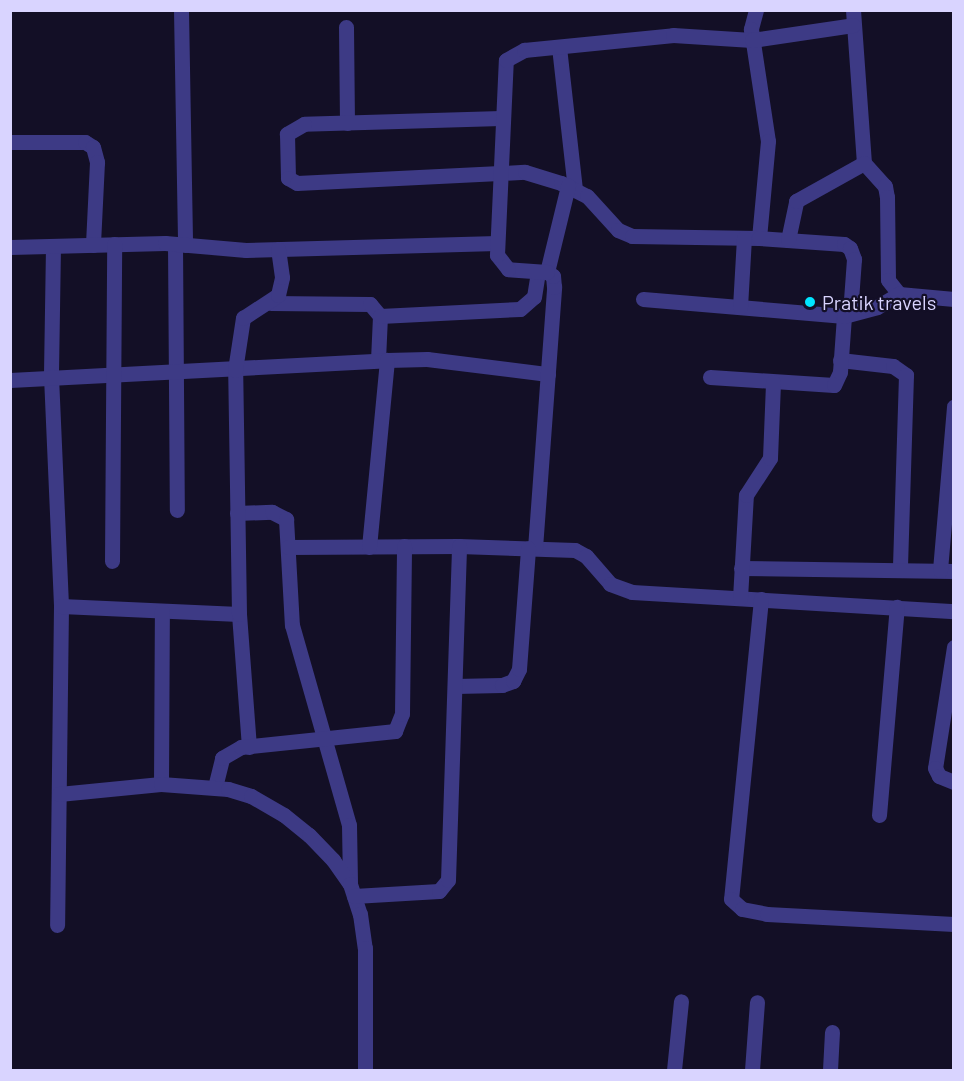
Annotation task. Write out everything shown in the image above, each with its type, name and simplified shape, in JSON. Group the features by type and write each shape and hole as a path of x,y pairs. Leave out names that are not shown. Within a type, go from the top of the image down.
{"street":[{"path":"177,510 181,10"},
{"path":"740,307 768,141 752,40 756,10"},
{"path":"455,686 502,685 513,681 519,669 548,374 553,276 542,272 508,270 498,255 501,118 506,60 524,50 673,35 752,40 853,18 864,163 885,186 888,280 899,294"},
{"path":"346,27 347,123"},
{"path":"380,316 520,309 534,297 571,187 559,47"},
{"path":"501,118 304,124 287,134 291,182 500,171 525,172 571,187 600,207 618,230 632,236 788,240 850,248 854,260 840,360 834,385 710,377"},
{"path":"10,142 85,142 93,147 97,162 93,245"},
{"path":"788,240 796,201 864,163"},
{"path":"10,247 114,244 278,249 497,243"},
{"path":"112,561 117,373 114,244"},
{"path":"53,246 51,376 61,606 57,925"},
{"path":"271,303 281,286 278,249"},
{"path":"643,299 847,314 869,310 899,294 954,299"},
{"path":"249,747 240,614 235,370 243,318 271,303 359,302 370,304 380,316 383,360 369,546"},
{"path":"10,380 51,376 235,370 427,359 548,374"},
{"path":"840,360 893,366 906,375 900,569"},
{"path":"740,598 746,495 770,458 773,382"},
{"path":"741,568 947,570 954,407"},
{"path":"237,513 280,514 286,519 292,625 322,740 349,825 352,890 365,948 365,1071"},
{"path":"215,787 222,758 229,751 249,747 386,734 395,731 400,724 404,546"},
{"path":"288,547 459,546 575,550 618,589 652,595 954,611"},
{"path":"352,890 428,893 446,887 459,546"},
{"path":"761,599 731,899 742,909 767,914 954,924"},
{"path":"61,606 240,614"},
{"path":"879,815 897,607"},
{"path":"161,784 162,611"},
{"path":"954,647 935,768 939,776 954,782"},
{"path":"59,794 161,784 215,787 251,796 284,815 333,860 352,890"},
{"path":"674,1071 681,1000"},
{"path":"752,1071 757,1002"},
{"path":"830,1071 832,1032"}],"place":[{"name":"Pratik travels","path":"810,302"}]}
